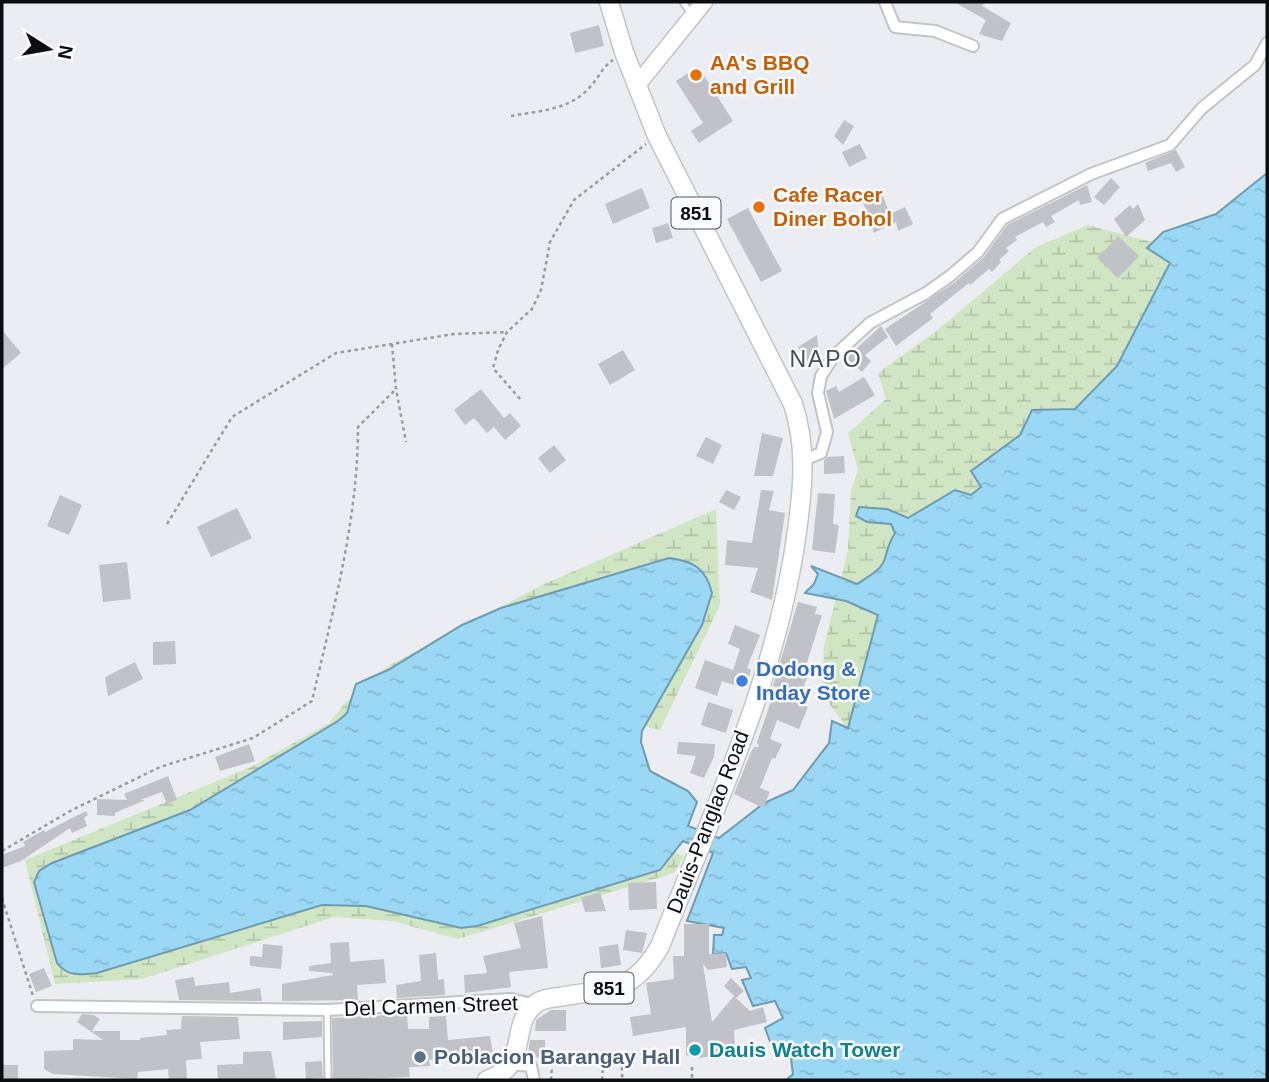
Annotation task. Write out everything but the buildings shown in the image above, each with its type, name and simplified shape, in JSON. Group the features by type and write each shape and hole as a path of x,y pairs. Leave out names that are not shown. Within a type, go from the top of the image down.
{"main road":[{"name":"Dauis-Panglao Road","path":"534,1005 549,999 627,984 642,974 660,946 707,829 775,644 794,552 804,460 799,422 782,380 657,136 624,52 610,2"},
{"path":"637,86 704,2"},
{"path":"487,1080 496,1077 510,1064 517,1051 525,1020 534,1005"}],"street":[{"path":"885,2 895,27 935,31 973,46"},
{"path":"804,460 821,453 826,440 818,393 821,376 834,356 870,323 926,293 950,276 978,252 1002,219 1091,174 1170,145 1202,108 1255,65 1267,43"},
{"name":"Del Carmen Street","path":"37,1006 327,1010 512,999 534,1005"},
{"path":"510,1064 531,1066 534,1080"}],"lane":[{"path":"683,2 692,17"},
{"path":"327,1010 328,1080"}],"path":[{"path":"511,116 569,105 589,89 603,67 624,52"},
{"path":"520,399 494,368 498,350 507,332 532,309 541,290 550,242 574,200 657,136"},
{"path":"167,524 232,417 335,353 454,334 507,332"},
{"path":"392,344 396,389 406,442"},
{"path":"2,851 70,811 160,767 253,738 312,701 340,584 358,478 358,427 396,389"},
{"path":"2,898 37,1006"},
{"path":"551,1080 552,1066"},
{"path":"602,1080 603,1067"},
{"path":"691,1067 692,1080"},
{"path":"622,1068 622,1076 626,1078"}],"green space":[{"path":"1088,225 1163,245 1178,274 1172,302 848,729 822,694 824,646 848,550 851,490 858,470 848,433 886,399 878,373 935,332 1036,247"},
{"path":"716,509 720,605 660,730 549,705 667,848 684,856 674,873 458,939 392,921 334,917 142,979 55,984 25,860 251,767 329,723 345,703 386,667 542,585"}],"water":[{"path":"1267,173 1267,1080 786,1080 793,1074 789,1043 772,1047 765,1028 783,1018 775,1001 753,1006 742,980 751,978 746,967 732,969 726,953 713,954 714,935 722,935 724,928 687,921 713,853 683,841 660,870 477,926 461,928 366,906 322,905 97,973 70,973 57,963 34,882 39,871 52,863 190,810 338,721 347,713 356,684 388,670 462,625 501,608 669,558 697,567 706,577 712,593 702,625 642,731 641,742 650,771 688,791 697,802 688,826 719,838 764,803 793,790 829,743 832,721 848,728 878,615 846,601 805,593 814,584 818,574 811,566 857,584 882,565 895,533 891,524 867,522 856,516 859,507 887,509 908,518 955,490 971,495 981,487 971,471 1020,435 1032,410 1075,409 1117,366 1170,263 1147,248 1163,232 1216,214"}],"place":[{"name":"AA's BBQ and Grill","path":"696,75"},
{"name":"Cafe Racer Diner Bohol","path":"759,207"},
{"name":"Dodong & Inday Store","path":"742,681"},
{"name":"Dauis Watch Tower","path":"695,1050"},
{"name":"Poblacion Barangay Hall","path":"420,1057"}],"district":[{"name":"NAPO","path":"826,359"}]}
